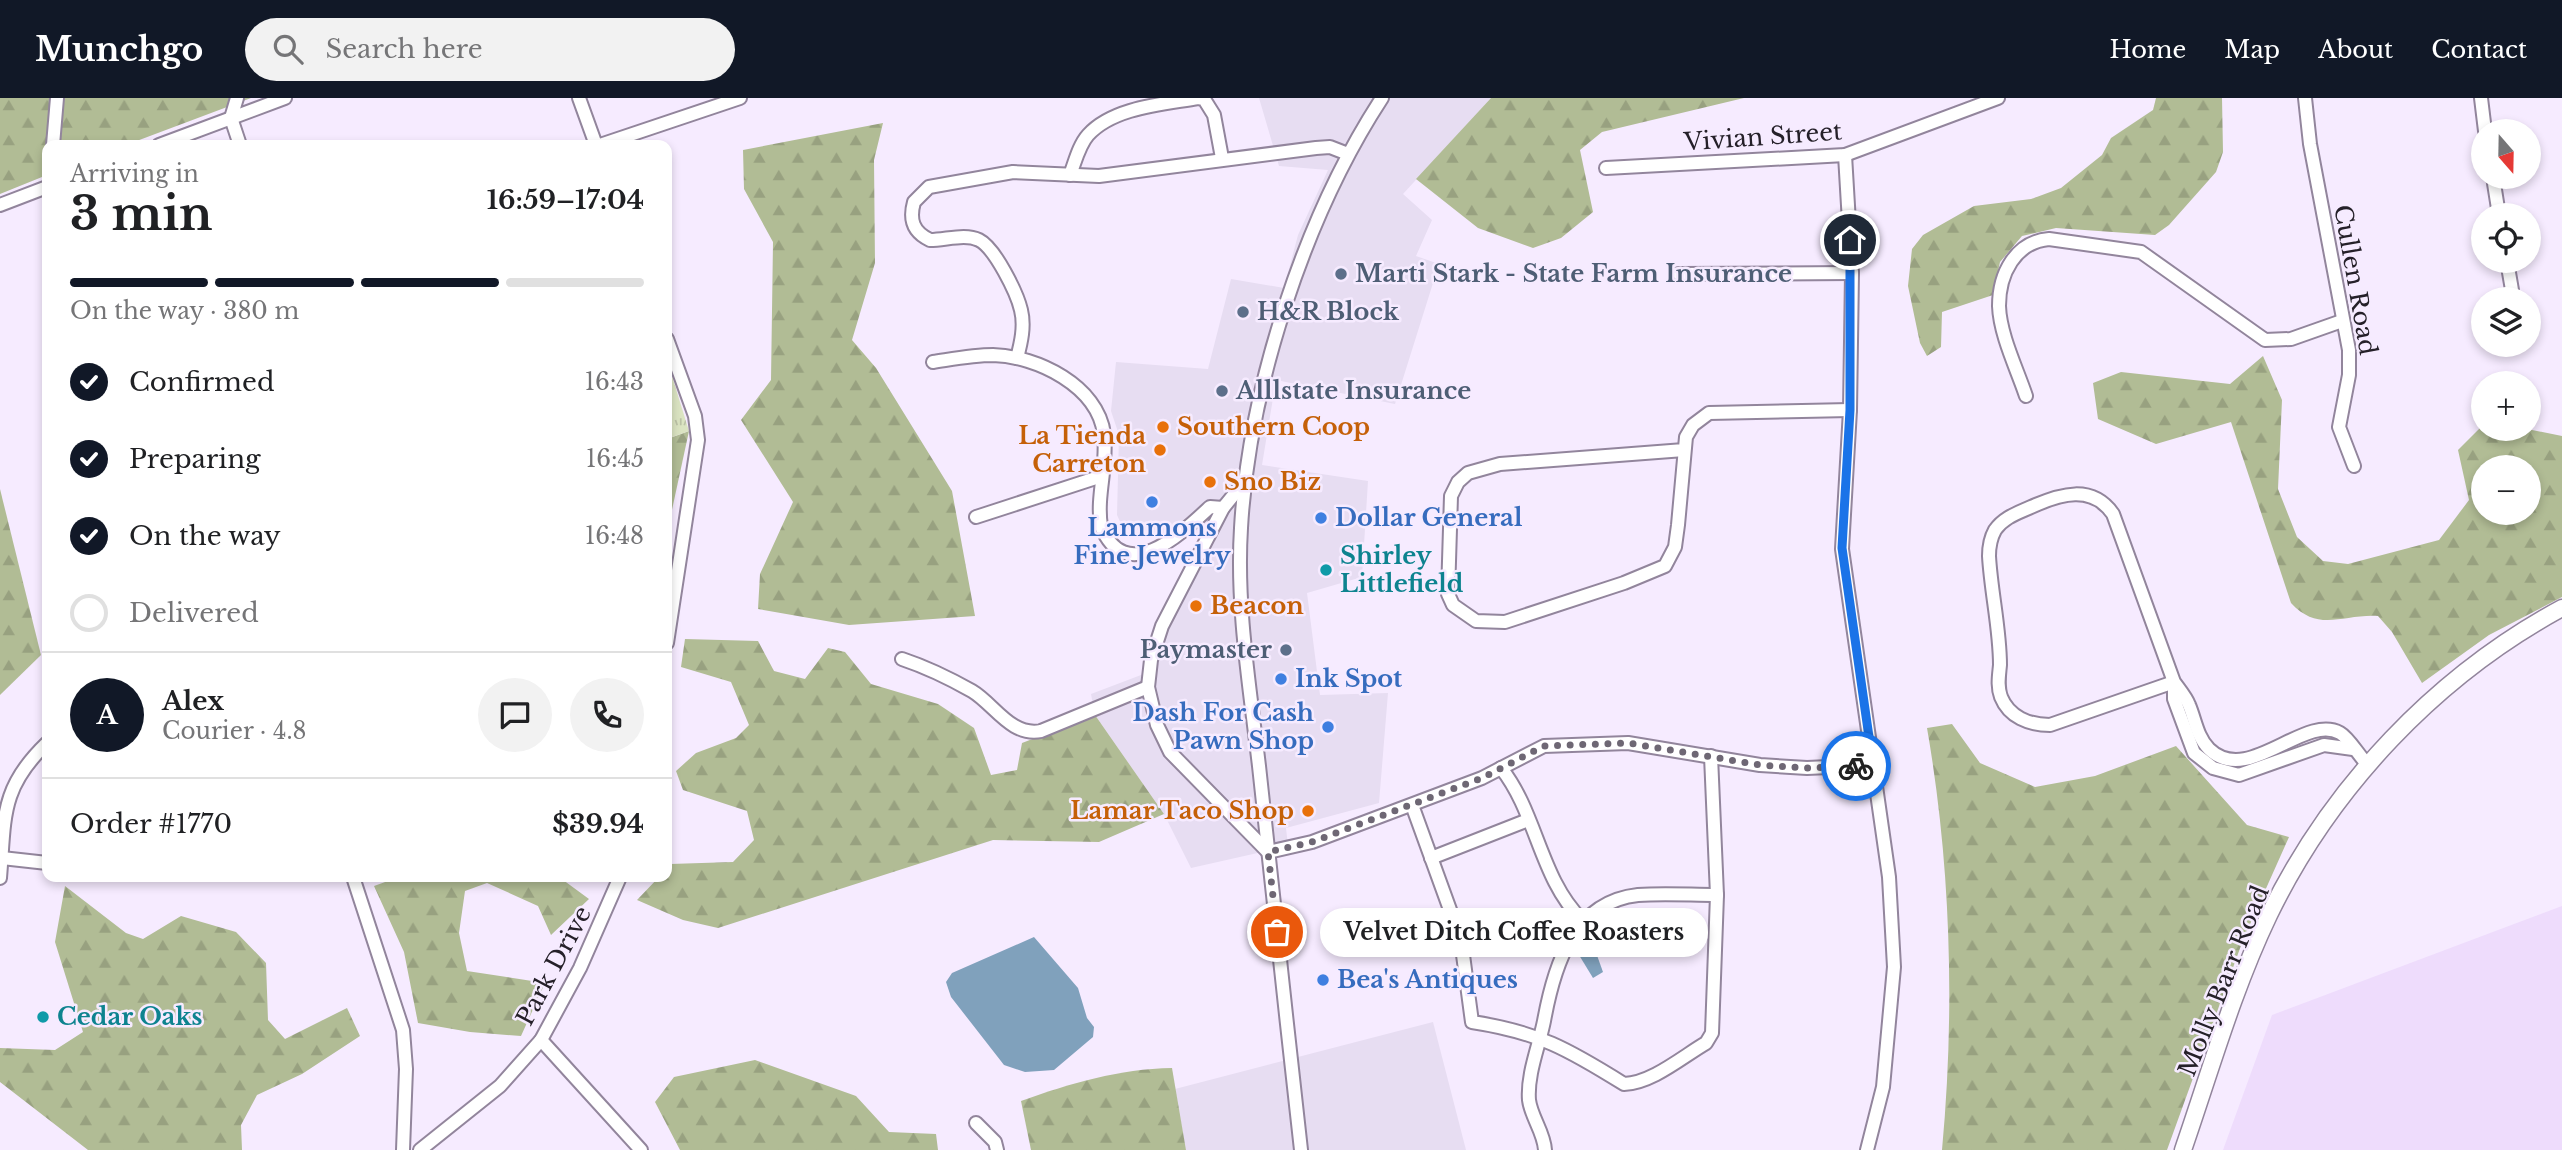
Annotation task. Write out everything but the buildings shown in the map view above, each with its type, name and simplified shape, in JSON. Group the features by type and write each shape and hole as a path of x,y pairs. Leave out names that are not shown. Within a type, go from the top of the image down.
{"main road":[{"name":"Molly Barr Road","path":"2183,1150 2269,916 2306,852 2368,765 2419,711 2474,664 2562,608"}],"street":[{"path":"53,140 57,98"},
{"path":"237,98 231,118 238,140"},
{"path":"172,140 285,98"},
{"path":"579,98 596,140"},
{"path":"613,140 740,98"},
{"path":"1070,175 1088,134 1104,124 1126,113 1198,98 1205,99 1214,115 1222,158"},
{"path":"1301,1150 1248,665 1240,561 1245,481 1254,428 1308,239 1348,154 1382,98"},
{"name":"Vivian Street","path":"1606,168 1845,155 1998,98"},
{"name":"Cullen Road","path":"2305,98 2310,144 2342,321 2350,350 2349,375 2339,427 2354,466"},
{"path":"2481,98 2484,119"},
{"path":"1017,358 1023,334 1021,310 993,253 986,244 972,237 930,240 923,237 912,221 914,202 929,187 1013,172 1070,175 1140,173 1222,158 1330,147 1348,154"},
{"path":"1845,155 1852,274 1850,410 1842,548 1889,877 1894,967 1890,1031 1882,1091 1867,1150"},
{"path":"0,205 42,189"},
{"path":"2026,396 1999,308 2007,270 2015,254 2034,240 2132,248 2264,340 2291,339 2342,321"},
{"path":"1679,274 1852,274"},
{"path":"672,353 695,416 698,440 672,610"},
{"path":"933,362 977,356 1017,358 1047,368 1070,382 1090,403 1103,430 1101,526 1105,536 1121,551 1144,553 1156,550 1181,535 1210,507 1223,508"},
{"path":"1685,450 1500,464 1468,473 1458,482 1451,496 1446,575 1448,594 1454,605 1476,621 1505,622 1624,583 1665,566 1675,547 1685,450 1686,437 1693,425 1709,413 1850,410"},
{"path":"976,517 1102,476"},
{"path":"1245,481 1223,508 1162,626 1151,660 1148,687 1157,725 1170,751 1268,852"},
{"path":"2174,682 2050,725 2039,725 2014,715 2001,698 1989,556 1990,541 2006,518 2068,493 2090,496 2107,506 2123,538 2174,682 2188,703 2206,746 2216,756 2244,759 2324,730 2338,731 2349,739 2353,749 2368,765"},
{"path":"902,659 928,668 976,693 1015,727 1028,732 1041,732 1148,687"},
{"path":"1268,852 1312,842 1502,768 1530,751 1567,743 1628,743 1760,765 1807,768 1873,765"},
{"path":"0,878 4,811 12,784 27,761 42,748"},
{"path":"1412,805 1461,940 1472,1022 1508,1027 1541,1036 1574,1051 1624,1084 1642,1080 1706,1043 1712,1033 1717,895 1711,756"},
{"path":"1502,768 1563,898 1582,920"},
{"path":"1432,858 1528,820"},
{"path":"2,858 42,862"},
{"path":"355,882 404,1030 406,1069 402,1150"},
{"name":"Park Drive","path":"420,1150 500,1086 541,1040 603,920 619,882"},
{"path":"1545,1150 1529,1100 1546,1008 1565,949 1582,920 1604,906 1630,897 1717,895"},
{"path":"541,1040 641,1150"},
{"path":"976,1123 995,1142 997,1150"}],"shaded area":[{"path":"1259,98 1491,98 1403,194 1432,220 1416,256 1439,264 1395,404 1276,380 1262,465 1368,481 1362,577 1307,593 1320,695 1388,693 1379,803 1286,828 1288,846 1191,868 1164,814 1095,715 1091,694 1141,675 1158,665 1169,626 1215,541 1123,528 1117,515 1119,435 1111,411 1116,362 1208,369 1231,279 1284,288 1298,235 1328,170 1279,166"},
{"path":"2562,906 2562,1150 2223,1150 2272,1015"},
{"path":"1433,1022 1466,1150 1186,1150 1175,1089"}],"green space":[{"path":"0,98 251,98 139,140 42,140 42,177 0,194"},
{"path":"1491,98 1744,98 1602,132 1580,150 1593,212 1561,238 1533,248 1478,228 1416,179"},
{"path":"2156,98 2222,98 2223,152 2216,172 2169,225 2155,235 2056,228 2022,236 2000,262 1993,295 1942,312 1941,347 1927,356 1920,343 1908,286 1912,249 1923,235 1974,206 2031,199 2061,188 2102,155 2111,138 2153,110"},
{"path":"883,123 874,160 875,263 852,340 876,368 952,491 975,616 849,625 758,609 760,574 793,502 741,420 771,380 773,242 744,189 743,150"},
{"path":"2263,356 2282,400 2278,489 2297,537 2323,561 2348,564 2439,540 2469,500 2458,450 2471,437 2471,441 2541,441 2541,432 2562,436 2562,597 2489,635 2422,683 2392,632 2378,616 2321,620 2301,612 2291,603 2231,422 2156,444 2098,419 2093,383 2121,372 2230,384"},
{"path":"672,376 689,431 672,437"},
{"path":"689,431 672,510 672,437"},
{"path":"0,489 41,655 0,695"},
{"path":"685,639 758,641 774,671 805,679 828,648 845,652 871,684 938,704 974,728 991,775 1017,770 1022,743 1095,715 1164,814 1099,842 993,840 718,928 683,920 637,900 654,882 672,882 672,864 733,862 754,840 747,811 683,790 676,771 696,753 736,738 749,725 731,682 681,667"},
{"path":"1952,724 1980,763 2035,787 2095,776 2176,746 2247,825 2289,837 2243,940 2167,1150 1942,1150 1949,1045 1948,939 1941,833 1927,728"},
{"path":"385,882 566,882 589,899 551,935 538,906 487,883 465,891 459,933 467,971 545,983 521,1036 470,1032 418,1023 404,952 374,886"},
{"path":"65,886 126,933 143,939 181,916 236,932 266,963 268,1020 285,1039 347,1008 360,1036 302,1074 257,1095 241,1125 242,1150 88,1150 0,1082 0,1048 55,1050 83,1032 55,942"},
{"path":"1633,917 1646,939 1623,952 1611,930"},
{"path":"755,1060 856,1096 889,1132 936,1134 938,1150 680,1150 655,1102 674,1077"},
{"path":"1172,1068 1186,1150 1031,1150 1021,1101 1095,1078"}],"water":[{"path":"1034,937 1078,988 1087,1018 1094,1027 1093,1037 1054,1070 1025,1072 1004,1065 951,997 946,982 952,973"},
{"path":"1594,947 1603,972 1593,978 1579,955"}],"way so far":[{"path":"1277,932 1268,852 1312,842 1412,805 1482,778 1516,758 1544,746 1597,742 1645,744 1760,765 1807,768 1856,766"}],"place":[{"name":"Marti Stark - State Farm Insurance","path":"1341,274"},
{"name":"H&R Block","path":"1243,312"},
{"name":"Alllstate Insurance","path":"1222,391"},
{"name":"Southern Coop","path":"1163,427"},
{"name":"La Tienda Carreton","path":"1160,450"},
{"name":"Sno Biz","path":"1210,482"},
{"name":"Lammons Fine Jewelry","path":"1152,502"},
{"name":"Dollar General","path":"1321,518"},
{"name":"Shirley Littlefield","path":"1326,570"},
{"name":"Beacon","path":"1196,606"},
{"name":"Paymaster","path":"1286,650"},
{"name":"Ink Spot","path":"1281,679"},
{"name":"Dash For Cash Pawn Shop","path":"1328,727"},
{"name":"Lamar Taco Shop","path":"1308,811"},
{"name":"Velvet Ditch Coffee Roasters","path":"1277,932"},
{"name":"Bea's Antiques","path":"1323,980"},
{"name":"Cedar Oaks","path":"43,1017"}],"route":[{"path":"1850,240 1850,410 1844,476 1842,548 1873,765 1856,766"}]}
